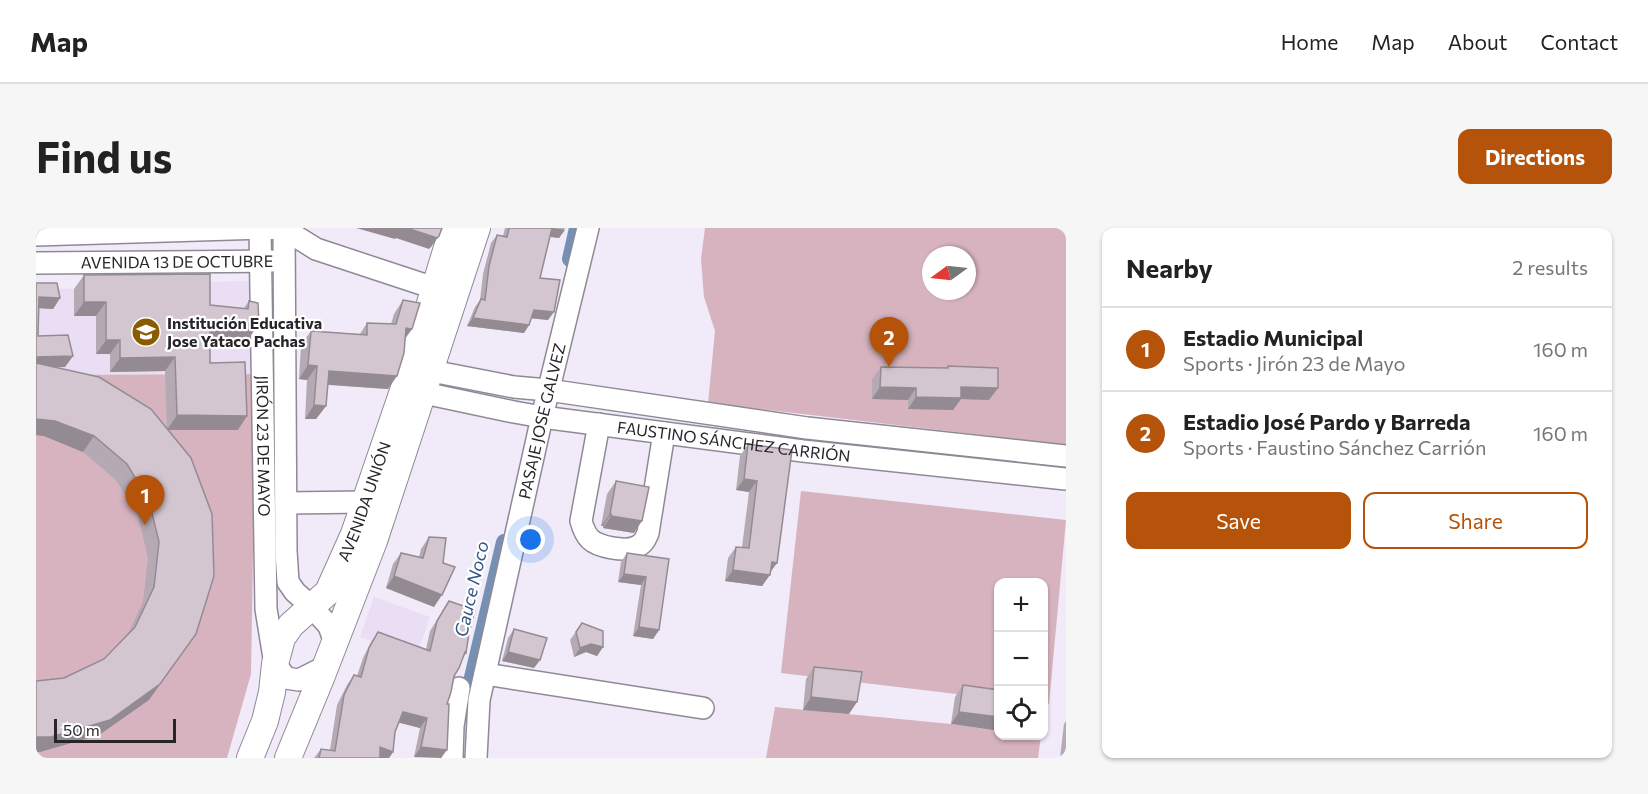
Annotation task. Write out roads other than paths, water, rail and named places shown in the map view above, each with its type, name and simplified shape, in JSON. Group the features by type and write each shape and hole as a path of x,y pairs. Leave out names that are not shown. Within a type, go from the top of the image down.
{"main road":[{"name":"AVENIDA UNIÓN","path":"288,758 374,541 418,379 434,288 453,228"},
{"name":"AVENIDA UNIÓN","path":"250,758 265,721 272,692 274,664 282,638 291,625 328,592 418,379 477,228"}],"street":[{"name":"JIRÓN 23 DE MAYO","path":"260,228 267,609 274,664"},
{"name":"PASAJE JOSE GALVEZ","path":"476,758 480,700 485,674 548,390 588,228"},
{"name":"AVENIDA 13 DE OCTUBRE","path":"36,235 284,229 316,249 434,288"},
{"name":"JIRÓN 23 DE MAYO","path":"284,229 285,503 288,582 295,592 312,607"},
{"name":"AVENIDA 13 DE OCTUBRE","path":"36,263 260,262 285,260 316,249"},
{"name":"FAUSTINO SÁNCHEZ CARRIÓN","path":"418,379 548,390 807,428 1065,456"},
{"name":"FAUSTINO SÁNCHEZ CARRIÓN","path":"418,379 514,412 542,417 803,451 1063,479"},
{"path":"599,424 582,521 585,532 591,540 599,545 625,549 634,548 643,543 648,533 664,433"},
{"path":"803,451 807,428"},
{"path":"1063,479 1065,456"},
{"path":"285,503 365,502"},
{"path":"312,607 329,626 334,643"},
{"path":"274,664 286,678 299,680 325,667"},
{"path":"485,674 703,708"},
{"path":"452,758 453,726 459,688"}],"waterway":[{"name":"Cauce Noco","path":"570,259 577,228"},
{"name":"Cauce Noco","path":"465,707 504,542"}],"place":[{"name":"Institución Educativa Jose Yataco Pachas","path":"146,332"},
{"name":"Estadio José Pardo y Barreda","path":"889,367"},
{"name":"Estadio Municipal","path":"145,525"}]}
